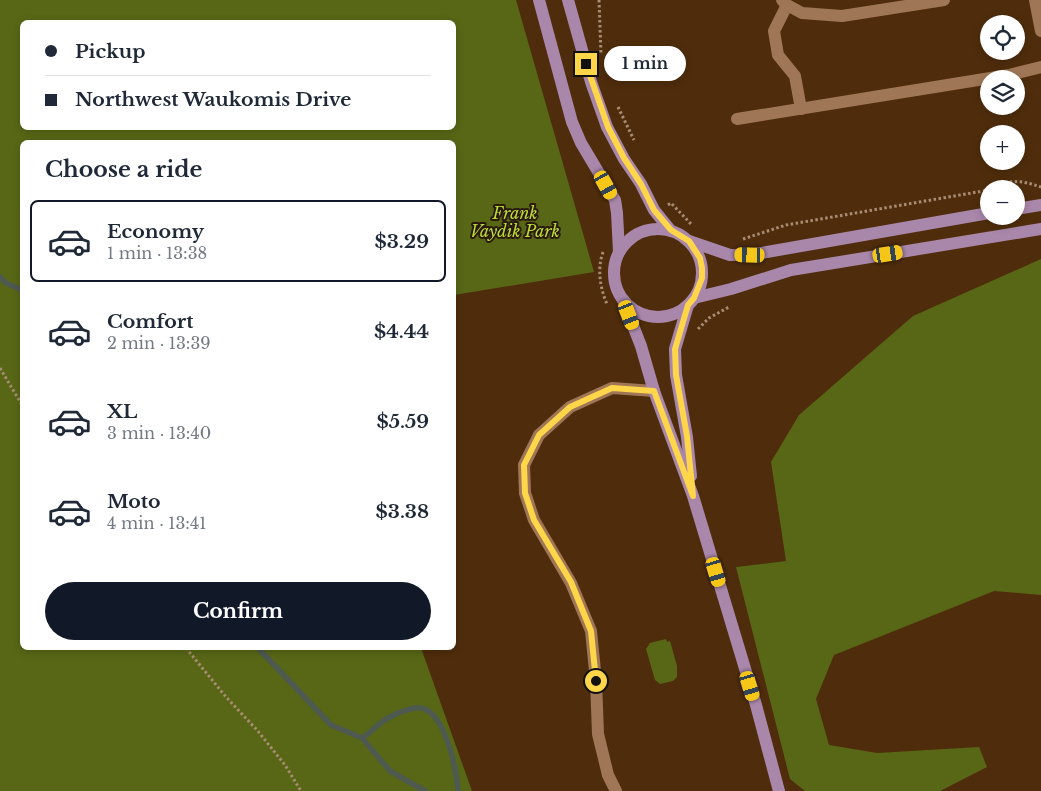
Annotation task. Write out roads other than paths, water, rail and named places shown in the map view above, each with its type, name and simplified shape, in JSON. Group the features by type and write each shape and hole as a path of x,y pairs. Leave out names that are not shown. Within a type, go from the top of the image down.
{"main road":[{"path":"539,0 572,122 581,143 615,200 619,252"},
{"path":"568,0 591,82 608,127 654,210 671,230 689,241 730,255 750,255 980,216"},
{"path":"1025,208 1041,205"},
{"path":"671,230 651,229 641,232 625,244 615,262 616,286 641,346 654,391 693,496 756,706 779,791"},
{"path":"623,300 639,312 659,317 670,315 691,301 791,270 1041,229"},
{"path":"689,241 695,249 702,268 702,278 691,301 675,349 676,375 687,436 693,496"}],"street":[{"path":"801,109 795,76 778,56 774,31 785,2 802,13 842,16 944,0"},
{"path":"1035,0 1041,31"},
{"path":"738,118 1009,75 1041,67"},
{"path":"616,791 608,775 598,734 596,681 591,631 571,582 534,520 525,493 524,465 539,435 570,407 612,388 654,391"}],"waterway":[{"path":"0,277 6,283 20,289"},
{"path":"260,650 331,725 362,738 390,771 425,791"},
{"path":"362,738 383,721 394,715 415,708 425,709 434,716 447,740 452,755 458,791"}],"park label":[{"name":"Frank Vaydik Park","path":"515,222"}]}
